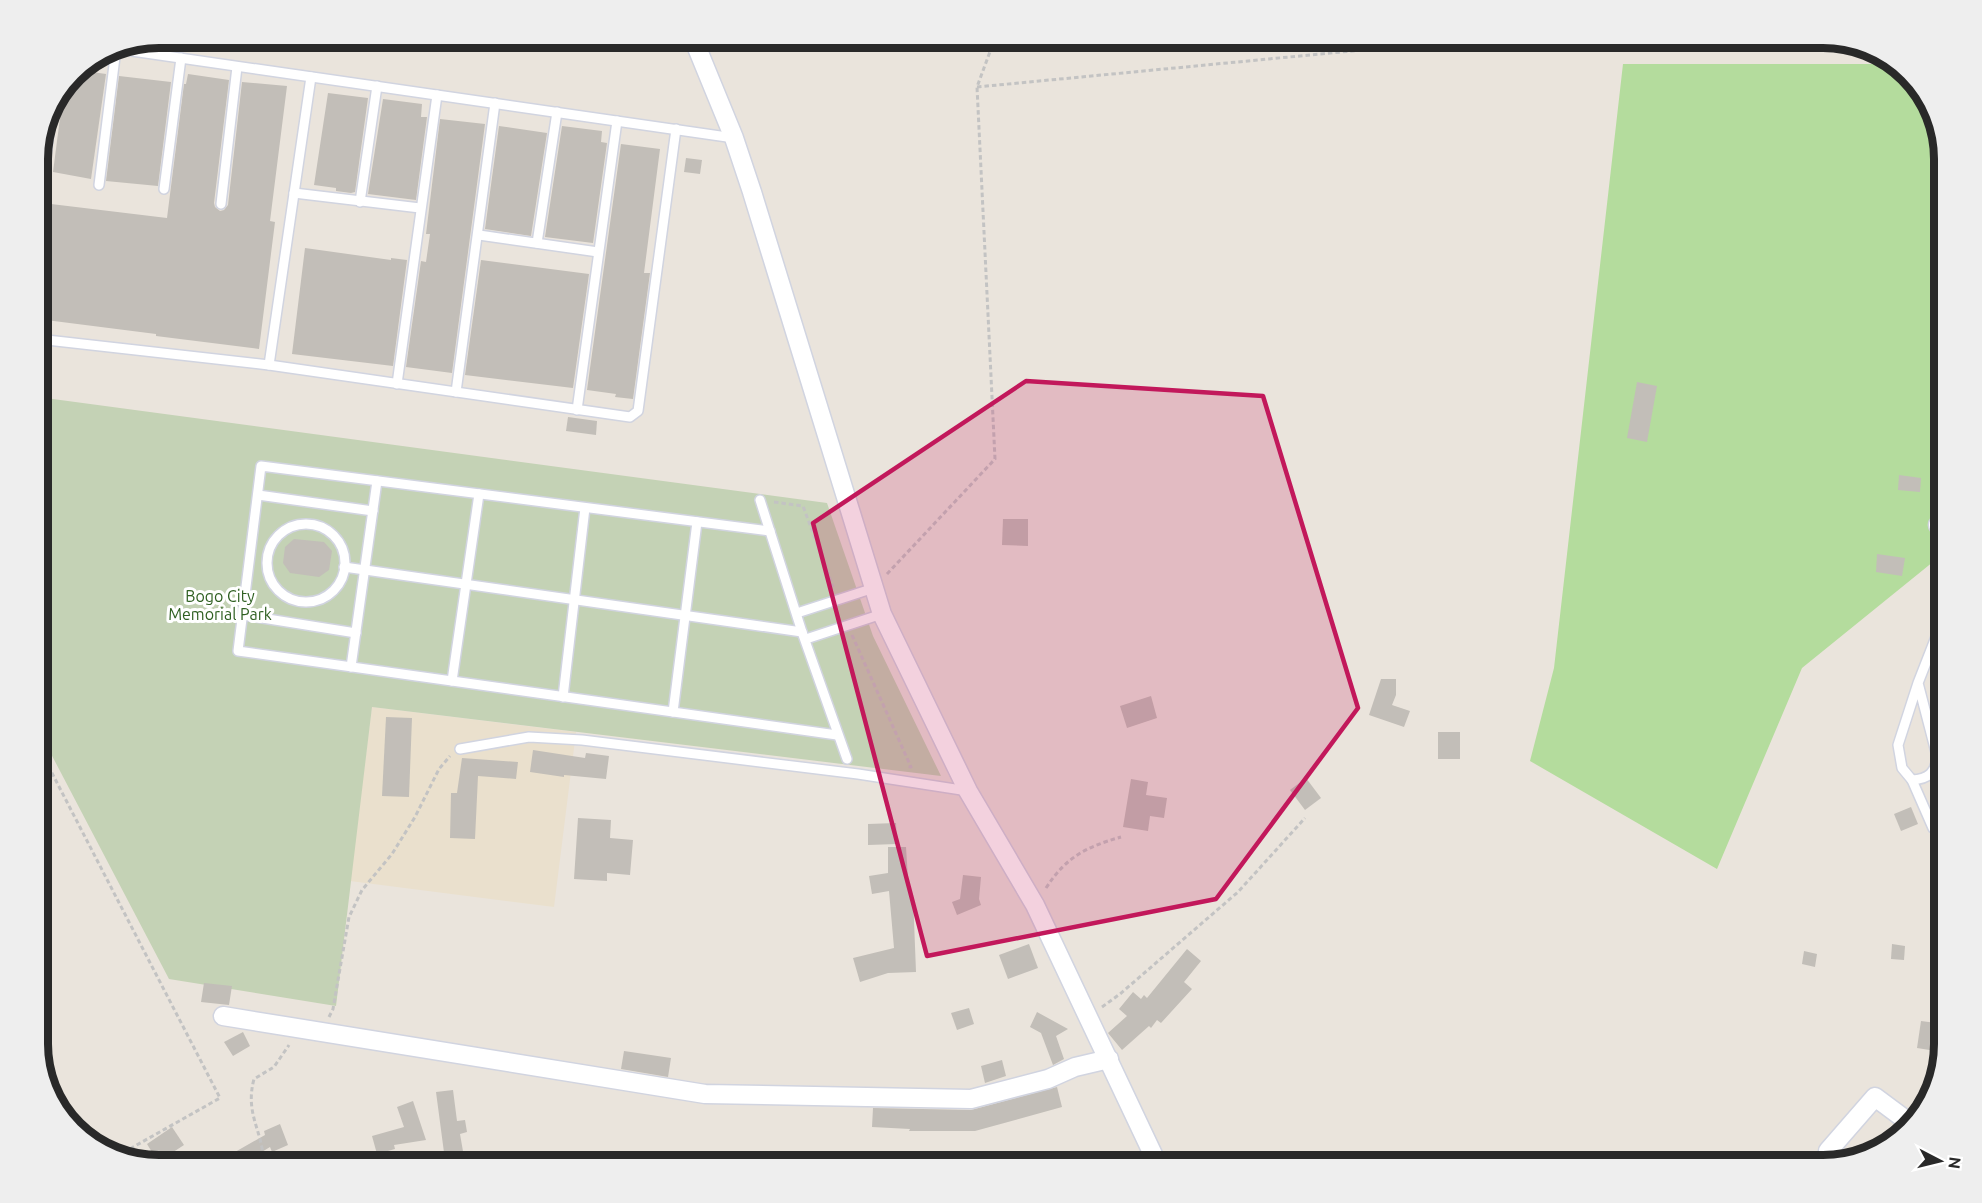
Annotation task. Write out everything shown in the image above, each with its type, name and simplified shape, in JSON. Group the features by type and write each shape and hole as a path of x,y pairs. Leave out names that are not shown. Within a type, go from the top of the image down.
{"street":[{"path":"697,48 734,138 752,192 882,614 968,791 1035,905 1153,1155"},
{"path":"223,1016 705,1094 971,1099 1048,1079 1075,1066 1109,1059"},
{"path":"1828,1155 1828,1151 1875,1096 1905,1119"}],"lane":[{"path":"133,51 734,138"},
{"path":"99,186 112,58"},
{"path":"164,189 180,58"},
{"path":"220,204 237,67"},
{"path":"268,365 311,77"},
{"path":"360,202 377,86"},
{"path":"397,384 437,95"},
{"path":"456,392 495,103"},
{"path":"537,243 556,112"},
{"path":"577,410 617,121"},
{"path":"48,340 268,365 630,417 638,411 676,129"},
{"path":"294,193 420,208"},
{"path":"479,235 598,252"},
{"path":"770,531 261,466 238,651 837,735"},
{"path":"351,667 377,481"},
{"path":"452,681 479,494"},
{"path":"258,495 373,511"},
{"path":"760,500 837,735 847,759"},
{"path":"563,697 585,508"},
{"path":"673,712 697,522"},
{"path":"298,524 310,524 322,527 332,534 344,555 344,567 341,579 324,597 313,601 301,601 289,598 279,591 267,570 267,558 274,541 286,529 298,524"},
{"path":"250,556 267,558"},
{"path":"344,567 685,615 804,636 848,626 882,614"},
{"path":"797,613 874,588"},
{"path":"243,615 356,633"},
{"path":"1933,828 1912,780 1902,768 1898,745 1917,683 1934,642"},
{"path":"1917,683 1934,745"},
{"path":"460,749 529,737 582,740 858,774 968,791"},
{"path":"1912,780 1931,775 1934,771"}],"path":[{"path":"874,588 995,459 977,87 991,48"},
{"path":"977,87 1383,48"},
{"path":"760,500 803,506 838,600"},
{"path":"848,626 911,767 901,766"},
{"path":"263,1155 252,1114 250,1095 254,1079 274,1067 294,1038 307,1029 323,1026 333,1009 349,917 362,890 392,854 415,817 439,769 449,756 460,749"},
{"path":"48,765 220,1098 128,1150"},
{"path":"1089,1017 1120,994 1238,892 1305,818"},
{"path":"1035,905 1058,869 1092,846 1121,837"}],"highlighted area":[{"path":"1026,381 1263,396 1358,708 1216,899 927,956 813,523"}],"shaded area":[{"path":"372,707 576,732 554,907 350,881"}],"green space":[{"path":"1623,64 1880,64 1902,80 1919,103 1926,116 1934,151 1934,561 1802,668 1717,869 1530,761 1554,668"},
{"name":"Bogo City Memorial Park","path":"48,398 827,503 873,636 941,776 372,707 336,1006 169,979 48,748"}],"building":[{"path":"90,72 106,74 91,179 53,172 62,106 80,80"},
{"path":"188,74 229,80 214,203 220,211 228,205 242,82 287,86 270,221 275,222 259,349 48,320 48,231 51,204 167,218 184,84 186,84"},
{"path":"119,76 171,82 158,186 106,181"},
{"path":"328,93 368,98 355,192 336,191 336,188 314,185"},
{"path":"383,99 422,104 421,117 427,117 416,200 368,194"},
{"path":"440,119 485,124 452,373 406,367 421,261 426,262 430,234 426,234"},
{"path":"499,126 547,133 531,236 485,229"},
{"path":"562,126 602,131 601,142 607,143 593,243 545,237"},
{"path":"621,144 660,149 644,273 650,273 633,399 587,390"},
{"path":"686,158 702,160 700,174 684,172"},
{"path":"305,248 391,260 391,258 407,260 393,366 292,354"},
{"path":"481,260 589,274 573,388 465,375"},
{"path":"1637,382 1657,386 1647,442 1627,438"},
{"path":"568,417 597,421 596,435 566,431"},
{"path":"1899,475 1921,478 1920,492 1898,490"},
{"path":"1003,519 1028,519 1028,546 1002,545"},
{"path":"294,539 324,542 332,551 329,570 319,577 290,573 283,563 285,547"},
{"path":"1877,554 1905,558 1902,576 1876,572"},
{"path":"1381,679 1396,679 1396,695 1392,705 1410,711 1404,727 1369,715"},
{"path":"1151,696 1157,718 1127,728 1120,706"},
{"path":"386,717 412,718 409,797 382,796"},
{"path":"1438,732 1460,732 1460,759 1438,759"},
{"path":"533,750 585,758 586,753 609,756 606,779 564,775 564,777 530,772"},
{"path":"462,758 518,762 516,779 478,776 475,839 450,838 451,793 457,793"},
{"path":"1306,778 1321,798 1305,810 1290,790"},
{"path":"1131,779 1148,782 1146,795 1167,798 1164,818 1150,816 1148,831 1123,827"},
{"path":"1911,807 1918,824 1901,831 1894,814"},
{"path":"578,818 611,820 610,838 633,840 630,875 607,873 607,881 574,879"},
{"path":"896,823 897,844 868,845 868,824"},
{"path":"888,847 906,847 909,895 913,895 916,972 888,973 860,982 853,958 894,948 889,891 872,894 869,876 888,873"},
{"path":"963,875 981,877 979,899 981,905 957,915 952,902 960,899"},
{"path":"1029,944 1038,968 1008,979 999,955"},
{"path":"1892,944 1905,946 1904,960 1891,959"},
{"path":"1187,949 1201,961 1184,982 1192,989 1161,1023 1157,1020 1151,1028 1149,1026 1122,1050 1108,1033 1127,1016 1119,1009 1133,992 1141,999 1144,995 1147,998"},
{"path":"1804,951 1817,954 1815,967 1802,964"},
{"path":"204,983 232,986 229,1005 201,1002"},
{"path":"969,1008 974,1024 957,1030 951,1013"},
{"path":"1037,1012 1068,1029 1056,1036 1064,1059 1053,1065 1041,1033 1030,1027"},
{"path":"1921,1021 1934,1023 1934,1051 1917,1048"},
{"path":"243,1032 250,1046 233,1056 224,1042"},
{"path":"624,1051 671,1058 668,1077 621,1069"},
{"path":"1002,1060 1006,1076 985,1083 981,1066"},
{"path":"1057,1087 1062,1107 975,1131 909,1131 910,1129 872,1127 873,1108 971,1110"},
{"path":"453,1090 457,1121 465,1120 467,1132 460,1134 464,1155 444,1155 436,1092"},
{"path":"413,1101 426,1140 394,1145 395,1149 377,1154 372,1136 404,1127 397,1107"},
{"path":"280,1124 288,1145 272,1152 270,1147 257,1155 237,1155 235,1152 265,1135 264,1131"},
{"path":"172,1127 184,1145 169,1155 159,1155 153,1155 147,1144"}]}
